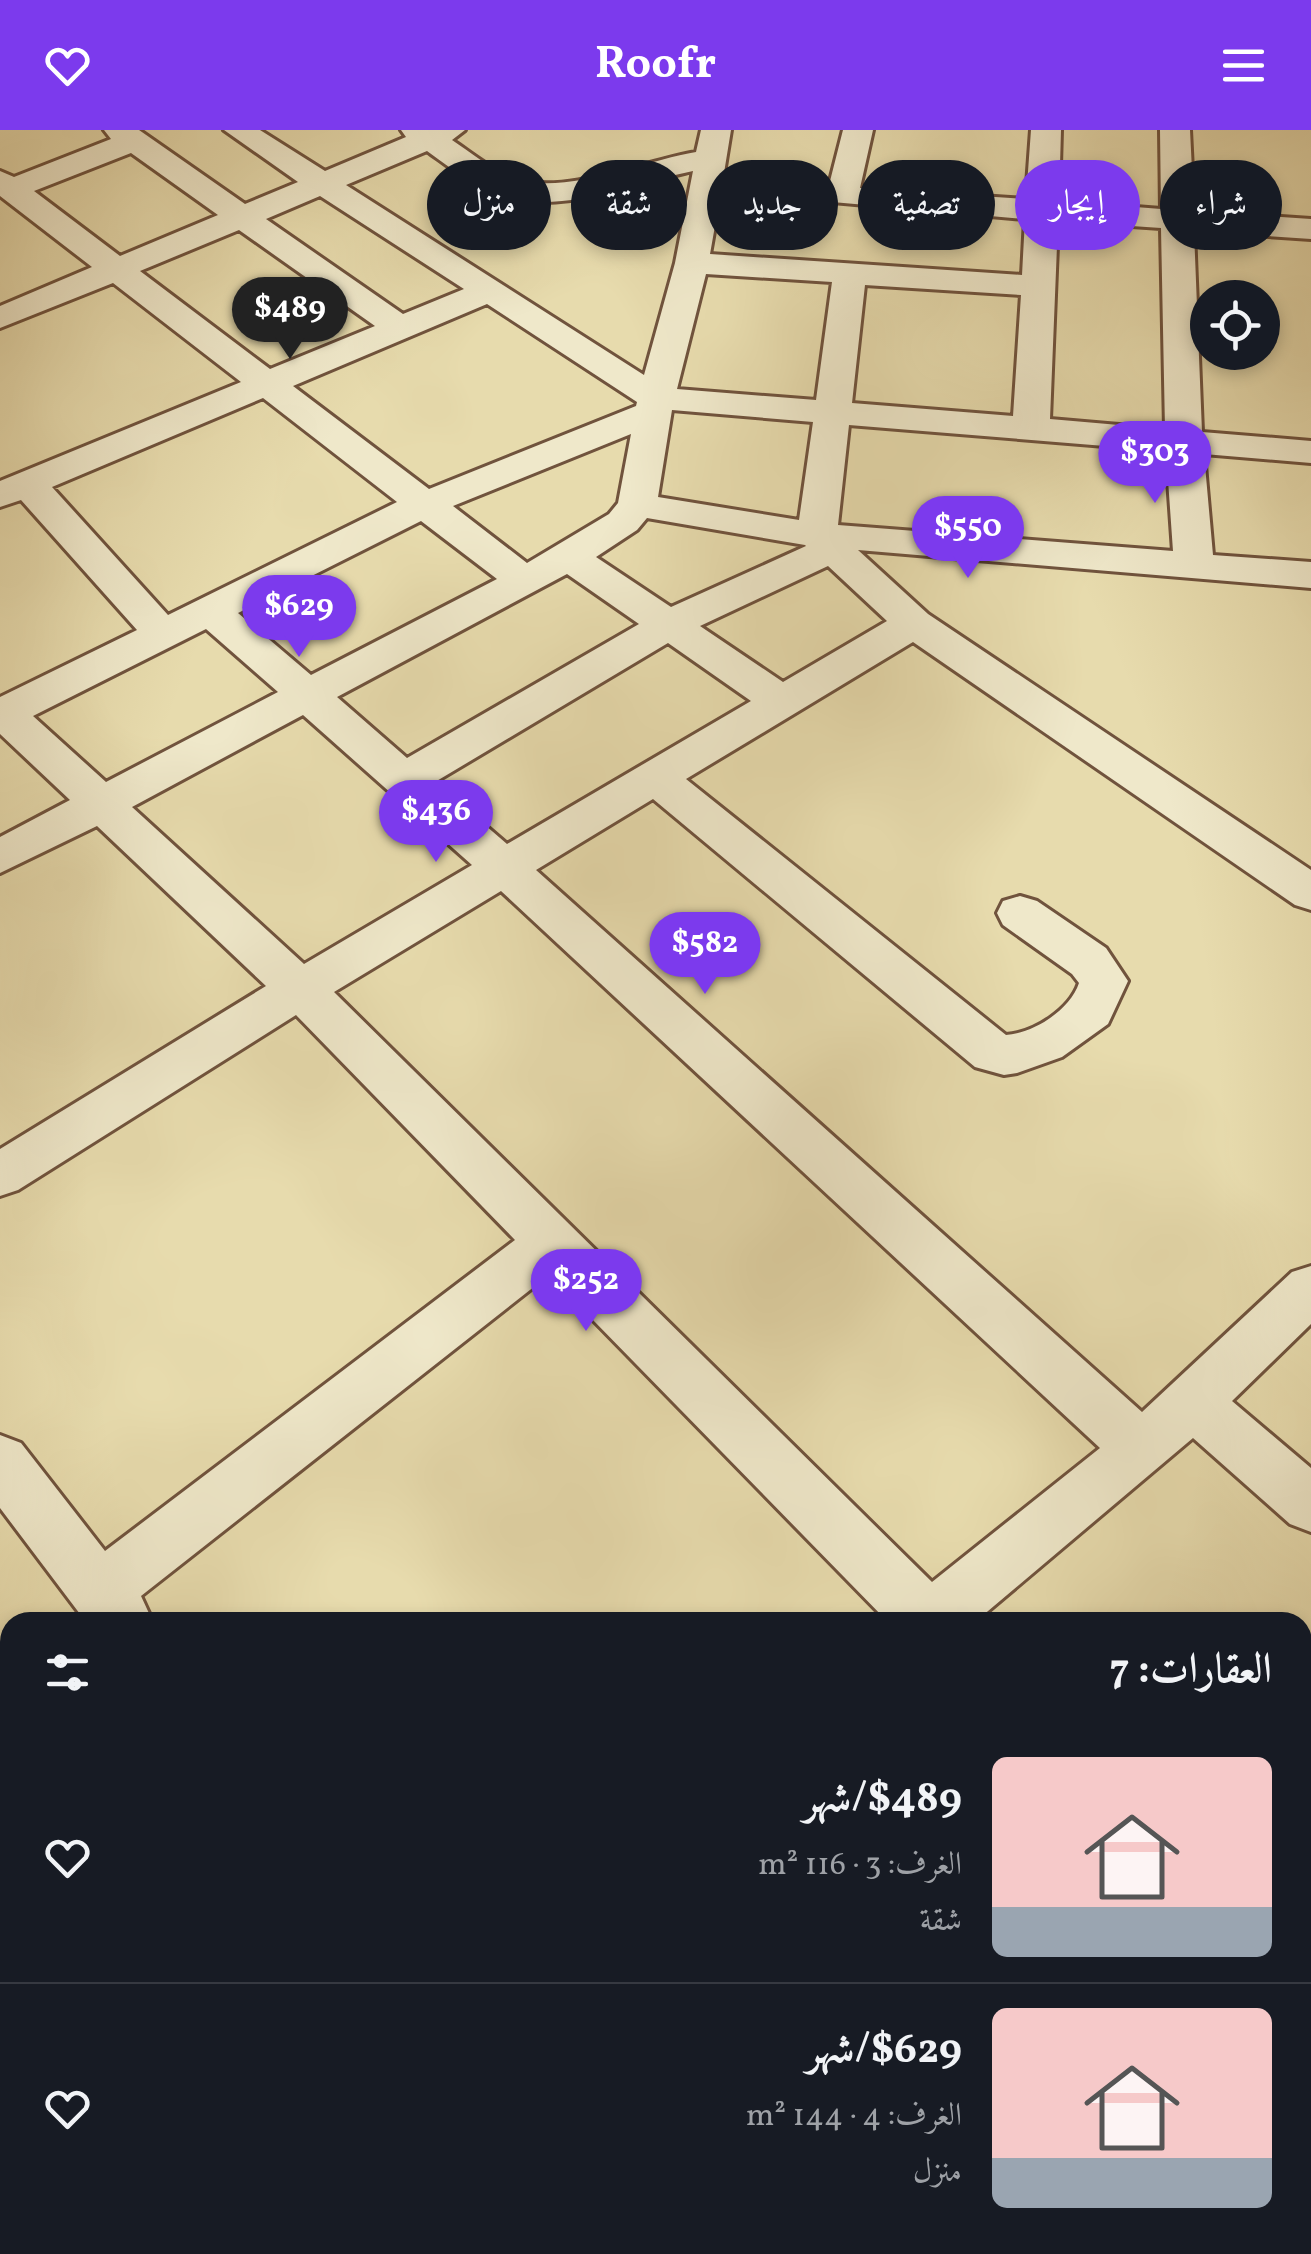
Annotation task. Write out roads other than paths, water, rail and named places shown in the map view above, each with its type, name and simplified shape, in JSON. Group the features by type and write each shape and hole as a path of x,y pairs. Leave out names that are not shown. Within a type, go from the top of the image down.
{"street":[{"path":"239,130 489,291 654,405"},
{"path":"842,196 858,130"},
{"path":"1044,160 1046,130"},
{"path":"1175,130 1176,160"},
{"path":"0,318 244,220 432,132 519,191 568,189 672,164 706,149 842,196 1015,207"},
{"path":"400,328 126,136 6,185 524,579"},
{"path":"0,857 568,558 623,522 637,505 654,405 692,262 706,149"},
{"path":"1282,227 1311,229"},
{"path":"1031,432 1040,250"},
{"path":"1178,250 1184,443 1194,563"},
{"path":"692,262 1038,286"},
{"path":"825,542 850,272"},
{"path":"162,633 7,492 489,291"},
{"path":"919,1612 300,990 2,714 422,505 654,405 834,414 1311,452"},
{"path":"637,505 825,542 1194,563 1311,575"},
{"path":"825,542 914,623 1311,893"},
{"path":"404,780 668,625 825,542"},
{"path":"568,558 784,703"},
{"path":"210,610 506,869 1142,1449"},
{"path":"0,1175 300,990 914,623"},
{"path":"656,778 1003,1058 1028,1054 1093,1010 1104,982 1089,961 1020,913"},
{"path":"0,1462 111,1607 553,1241"},
{"path":"941,1612 1142,1449 1311,1290"},
{"path":"1190,1400 1311,1505"}]}
